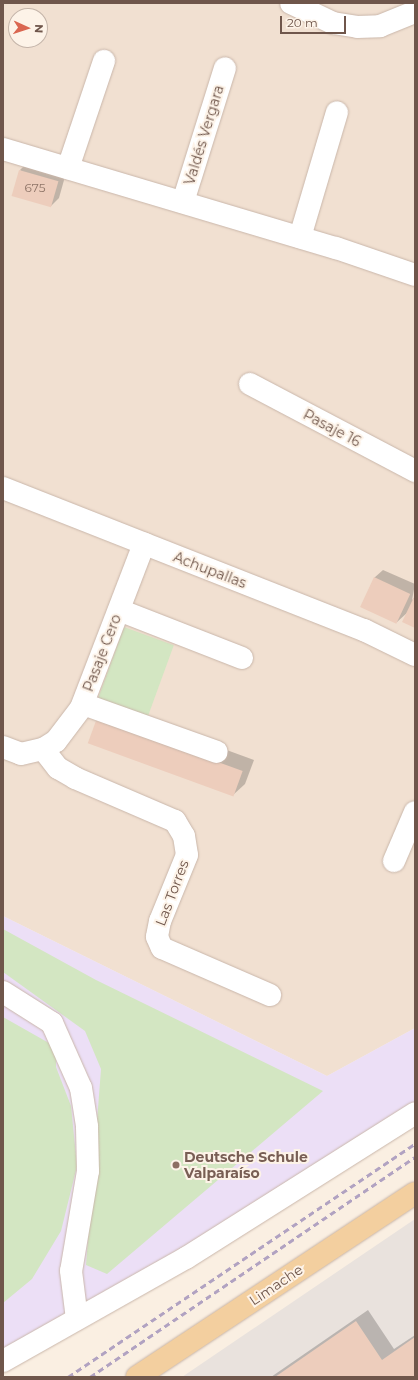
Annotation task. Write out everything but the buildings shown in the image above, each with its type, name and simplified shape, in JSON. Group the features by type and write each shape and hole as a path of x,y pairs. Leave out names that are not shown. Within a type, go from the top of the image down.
{"main road":[{"name":"Limache","path":"138,1377 415,1193"}],"street":[{"path":"291,3 333,23 358,28 380,26 415,12"},
{"path":"68,168 104,61"},
{"name":"Valdés Vergara","path":"183,202 225,68"},
{"path":"300,237 337,112"},
{"name":"Valdés Vergara","path":"4,153 68,168 183,202 300,237 415,275"},
{"name":"Pasaje 16","path":"250,384 415,471"},
{"name":"Achupallas","path":"3,488 364,630 415,656"},
{"name":"Pasaje Cero","path":"43,749 56,741 82,704 144,544"},
{"path":"119,610 242,658"},
{"path":"82,704 217,752"},
{"path":"3,747 21,754 43,749"},
{"name":"Las Torres","path":"43,749 58,768 75,778 175,820 184,836 187,855 160,921 157,937 162,948 270,995"},
{"path":"394,861 414,818"},
{"path":"3,992 52,1023 81,1088 87,1127 88,1171 71,1271 77,1319"},
{"path":"3,1361 199,1250 415,1113"}],"shaded area":[{"path":"3,3 415,3 415,1028 327,1076 3,916"},
{"name":"Deutsche Schule Valparaíso","path":"3,916 327,1076 415,1028 415,1122 3,1371"},
{"path":"415,1219 415,1377 182,1377"}],"green space":[{"path":"124,627 174,645 147,718 97,700"},
{"path":"3,929 96,980 323,1091 107,1274 86,1265 101,1069 85,1031 3,972"},
{"path":"3,1017 56,1047 56,1067 71,1106 77,1166 61,1231 32,1279 3,1303"}],"railway":[{"path":"68,1377 415,1144"},
{"path":"90,1377 415,1157"}],"place":[{"name":"Deutsche Schule Valparaíso","path":"176,1165"}]}
